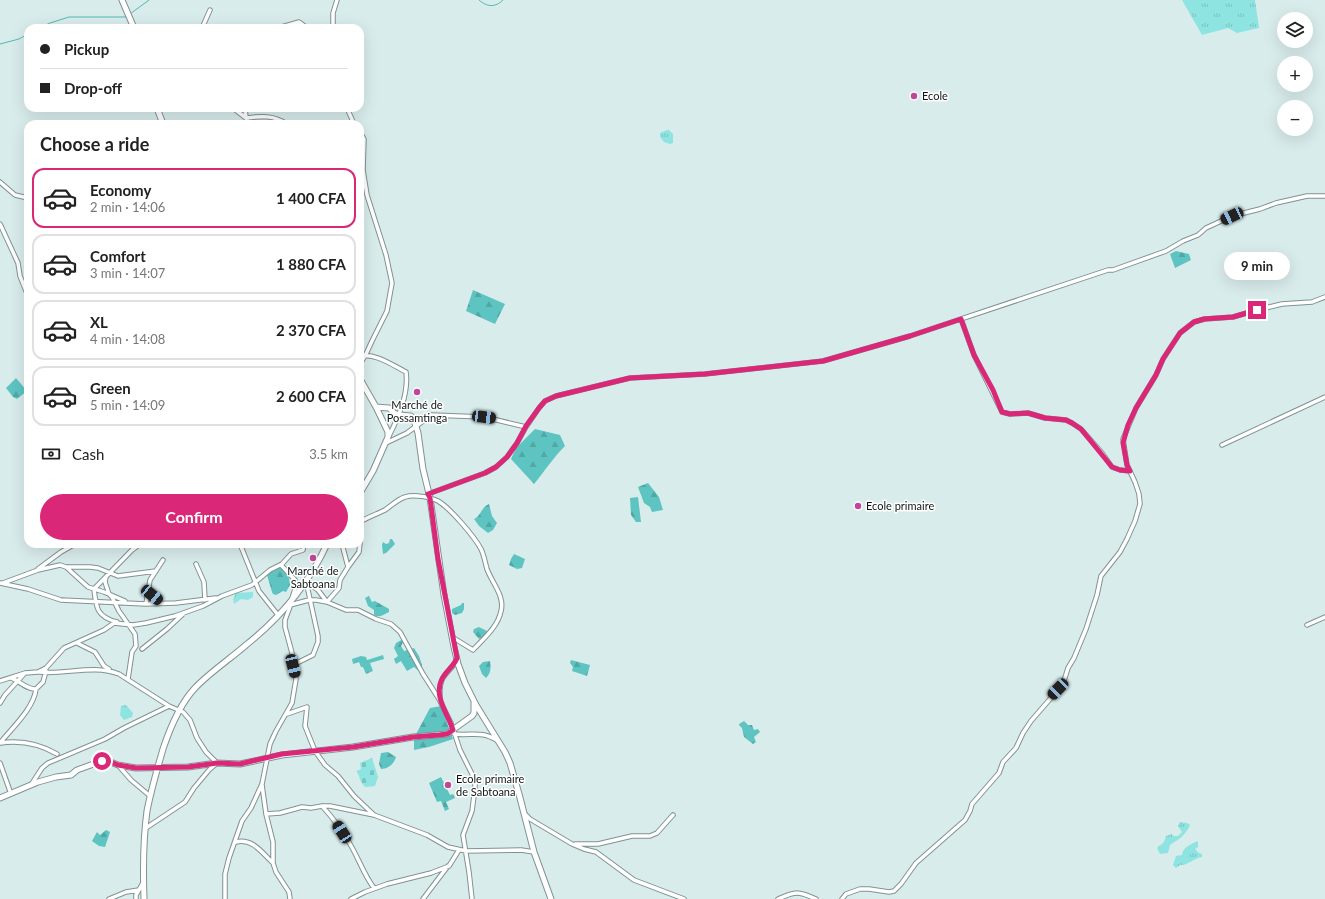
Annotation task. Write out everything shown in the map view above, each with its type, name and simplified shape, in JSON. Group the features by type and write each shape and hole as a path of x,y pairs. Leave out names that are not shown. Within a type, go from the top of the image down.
{"street":[{"path":"122,0 132,24"},
{"path":"333,24 333,13 337,0"},
{"path":"204,24 210,10"},
{"path":"292,24 299,22 302,24"},
{"path":"238,112 246,118 265,116 281,120"},
{"path":"245,112 246,118"},
{"path":"364,139 364,178 366,195 386,255 392,283 387,311 364,357"},
{"path":"0,182 15,195 24,197"},
{"path":"364,520 404,497 429,496 496,467 507,457 517,443 526,426 545,401 561,395 630,378 705,374 823,361 910,336 1108,270 1113,270 1142,261 1198,235 1206,228 1232,216 1306,196 1325,196"},
{"path":"0,224 18,263 20,276 24,286"},
{"path":"842,899 846,894 860,889 889,892 897,889 916,863 965,820 973,802 999,773 1003,762 1016,748 1031,721 1063,684 1068,668 1074,658 1086,629 1097,595 1101,576 1120,552 1135,521 1140,504 1139,494 1135,482 1127,465 1123,443 1128,425 1136,408 1156,375 1163,359 1180,333 1194,322 1204,319 1233,317 1282,304 1312,302 1325,297"},
{"path":"961,319 974,355 993,390 1002,412 1010,414 1028,413 1045,418 1066,420 1081,429 1112,467 1130,471"},
{"path":"364,485 399,415 403,401 406,372 366,354"},
{"path":"364,386 388,432 388,437"},
{"path":"1222,445 1325,397"},
{"path":"376,407 388,408 399,415 412,416 416,426 429,496 438,559 457,658 465,683 474,701 510,763 534,852 551,899"},
{"path":"386,443 407,432 431,415 494,418 526,426"},
{"path":"429,496 444,506 469,532 481,549 487,569 502,601 501,612 496,624 473,650 452,638"},
{"path":"33,572 68,548"},
{"path":"136,548 94,589 95,602 98,611 105,618 133,625 146,623 183,613 210,603 222,596"},
{"path":"242,548 257,582 259,591 278,615"},
{"path":"1,583 28,589 61,600 146,604 205,600 222,596 252,585 270,570 284,562 291,554 303,550 303,548"},
{"path":"144,899 146,828 150,796 166,742 179,710 198,684 248,644 291,602 319,561 325,548"},
{"path":"343,548 348,567"},
{"path":"327,602 338,588 340,580 359,552 360,548"},
{"path":"53,558 60,565 66,567 98,568 118,576 156,571"},
{"path":"146,604 150,580 163,560"},
{"path":"196,564 204,582 205,600"},
{"path":"1,583 60,565"},
{"path":"225,899 226,869 242,821 251,808 262,784 270,744 276,730 292,703 296,685 292,652 285,627 286,615 295,589 295,580 280,565"},
{"path":"66,567 86,585 128,602"},
{"path":"106,577 106,586 109,594 135,634 136,646 132,652 128,680"},
{"path":"306,580 318,590 327,602"},
{"path":"293,665 314,654 318,642 306,580"},
{"path":"148,593 161,603"},
{"path":"291,602 311,600 327,602 346,610 363,611 376,619 396,627 440,699 460,750 475,780 472,811 463,835 470,872 472,899"},
{"path":"142,648 162,634 183,613"},
{"path":"1307,625 1325,617"},
{"path":"38,672 46,668 61,650 104,630 112,624 122,623"},
{"path":"77,643 95,652 104,666 110,670 119,674 169,706 184,712 190,720 197,738 206,752 217,763"},
{"path":"440,699 441,683 443,678 454,665 457,658"},
{"path":"0,743 27,710 35,696 36,689 43,682 46,668"},
{"path":"0,681 25,673 46,673 73,670 110,670"},
{"path":"0,703 5,694 25,673"},
{"path":"12,678 29,688 36,689"},
{"path":"0,798 56,777 71,775 77,770 102,761 108,761 118,765 136,768 188,767 217,763 240,764 282,754 447,734 454,732 472,716 474,701"},
{"path":"30,786 42,768 48,763 105,739 169,706"},
{"path":"286,714 306,707 305,726 315,751 325,765 338,776 354,796 374,815"},
{"path":"454,732 463,735 482,733 498,741"},
{"path":"0,743 10,741 36,744 46,747 58,754"},
{"path":"0,763 11,794"},
{"path":"146,828 185,802 194,788 217,763"},
{"path":"118,765 131,780 150,796"},
{"path":"262,784 266,814 273,842 273,864 276,872 289,892 290,899"},
{"path":"266,814 280,813 302,807 311,808 322,806 374,815 427,835 448,847 459,850 521,850 534,852"},
{"path":"322,806 335,820 350,844 368,880 374,888"},
{"path":"524,813 535,822 572,844 596,852 638,882 683,899"},
{"path":"572,844 598,844 632,836 650,836 657,833 673,815"},
{"path":"236,842 245,841 255,845 273,864"},
{"path":"423,899 449,866 459,850"},
{"path":"351,899 374,888 431,873 449,866"},
{"path":"136,899 136,895 144,880"},
{"path":"108,899 126,892 139,890"},
{"path":"778,899 787,894 798,892 816,899"}],"green space":[{"path":"1182,0 1255,0 1259,28 1237,33 1228,28 1202,35"},
{"path":"667,130 673,134 673,143 670,144 664,142 660,137 660,133"},
{"path":"1176,251 1189,254 1191,260 1175,268 1170,254"},
{"path":"473,290 505,304 495,324 466,311"},
{"path":"16,378 24,387 24,393 17,399 13,397 6,388"},
{"path":"535,429 560,435 565,446 534,484 511,459 516,448"},
{"path":"648,483 659,497 663,510 652,512 650,507 644,503 638,487"},
{"path":"638,497 641,522 636,522 631,515 630,498"},
{"path":"489,504 492,516 497,523 493,530 488,533 479,526 474,519 486,505"},
{"path":"390,539 392,539 395,544 383,554 383,542 386,544 389,543"},
{"path":"514,554 525,559 522,568 517,569 509,565"},
{"path":"278,567 286,571 290,585 286,592 283,591 276,595 272,592 267,575 271,570"},
{"path":"253,592 253,597 248,600 241,599 234,604 233,599 236,593"},
{"path":"369,596 372,602 375,601 389,609 389,612 379,616 374,615 374,610 368,606 365,598"},
{"path":"464,603 464,609 462,613 455,615 452,613 452,609 461,605"},
{"path":"479,627 487,631 484,637 479,639 473,632 474,629"},
{"path":"403,639 404,641 401,646 404,651 414,648 419,656 422,665 420,672 414,667 407,671 401,661 396,664 394,659 398,656 394,648 396,643"},
{"path":"383,655 384,659 370,663 373,671 366,674 359,662 353,664 352,659 361,656 366,657 367,660"},
{"path":"571,660 590,665 587,676 572,671 573,667 570,663"},
{"path":"490,661 490,670 486,678 482,674 479,666 483,662"},
{"path":"126,705 133,713 132,717 124,720 120,715 121,706"},
{"path":"441,706 453,739 414,750 414,738 430,708"},
{"path":"744,721 748,725 752,725 754,730 758,729 760,732 754,737 756,742 753,744 744,737 742,728 739,725"},
{"path":"388,752 396,757 395,760 388,767 381,769 379,764 381,753"},
{"path":"372,758 378,777 375,786 365,787 361,782 357,771 361,769 360,763"},
{"path":"441,777 450,795 453,794 455,798 446,802 449,809 445,811 441,801 437,802 429,783"},
{"path":"1180,822 1190,825 1188,829 1184,835 1170,845 1168,853 1160,854 1157,848 1164,842 1166,836 1172,834 1173,836 1178,836 1182,832 1178,826"},
{"path":"106,830 110,832 105,847 99,846 92,841 97,832 100,835"},
{"path":"1198,841 1198,847 1195,849 1202,854 1202,857 1180,865 1176,868 1173,865 1176,856 1182,855 1186,848"}],"waterway":[{"path":"130,14 149,0"},
{"path":"479,0 491,6 500,3 503,0"},
{"path":"48,24 69,17 126,17"},
{"path":"0,44 24,36"}],"place":[{"name":"Ecole","path":"914,96"},
{"name":"Marché de Possamtinga","path":"417,392"},
{"name":"Ecole primaire","path":"858,506"},
{"name":"Marché de Sabtoana","path":"313,558"},
{"name":"Ecole primaire de Sabtoana","path":"448,785"}],"route":[{"path":"102,761 108,761 118,765 136,768 188,767 217,763 240,764 282,754 302,753 390,742 413,737 447,734 453,730 440,699 440,690 443,678 454,665 457,658 444,595 430,498 428,494 485,473 496,467 507,457 539,408 545,401 556,396 630,378 705,374 710,372 823,361 910,336 961,319 974,355 993,390 1002,412 1010,414 1028,413 1045,418 1066,420 1077,425 1102,453 1112,467 1130,471 1127,465 1123,443 1128,425 1136,408 1156,375 1163,359 1180,333 1194,322 1204,319 1233,317 1257,310"}]}
